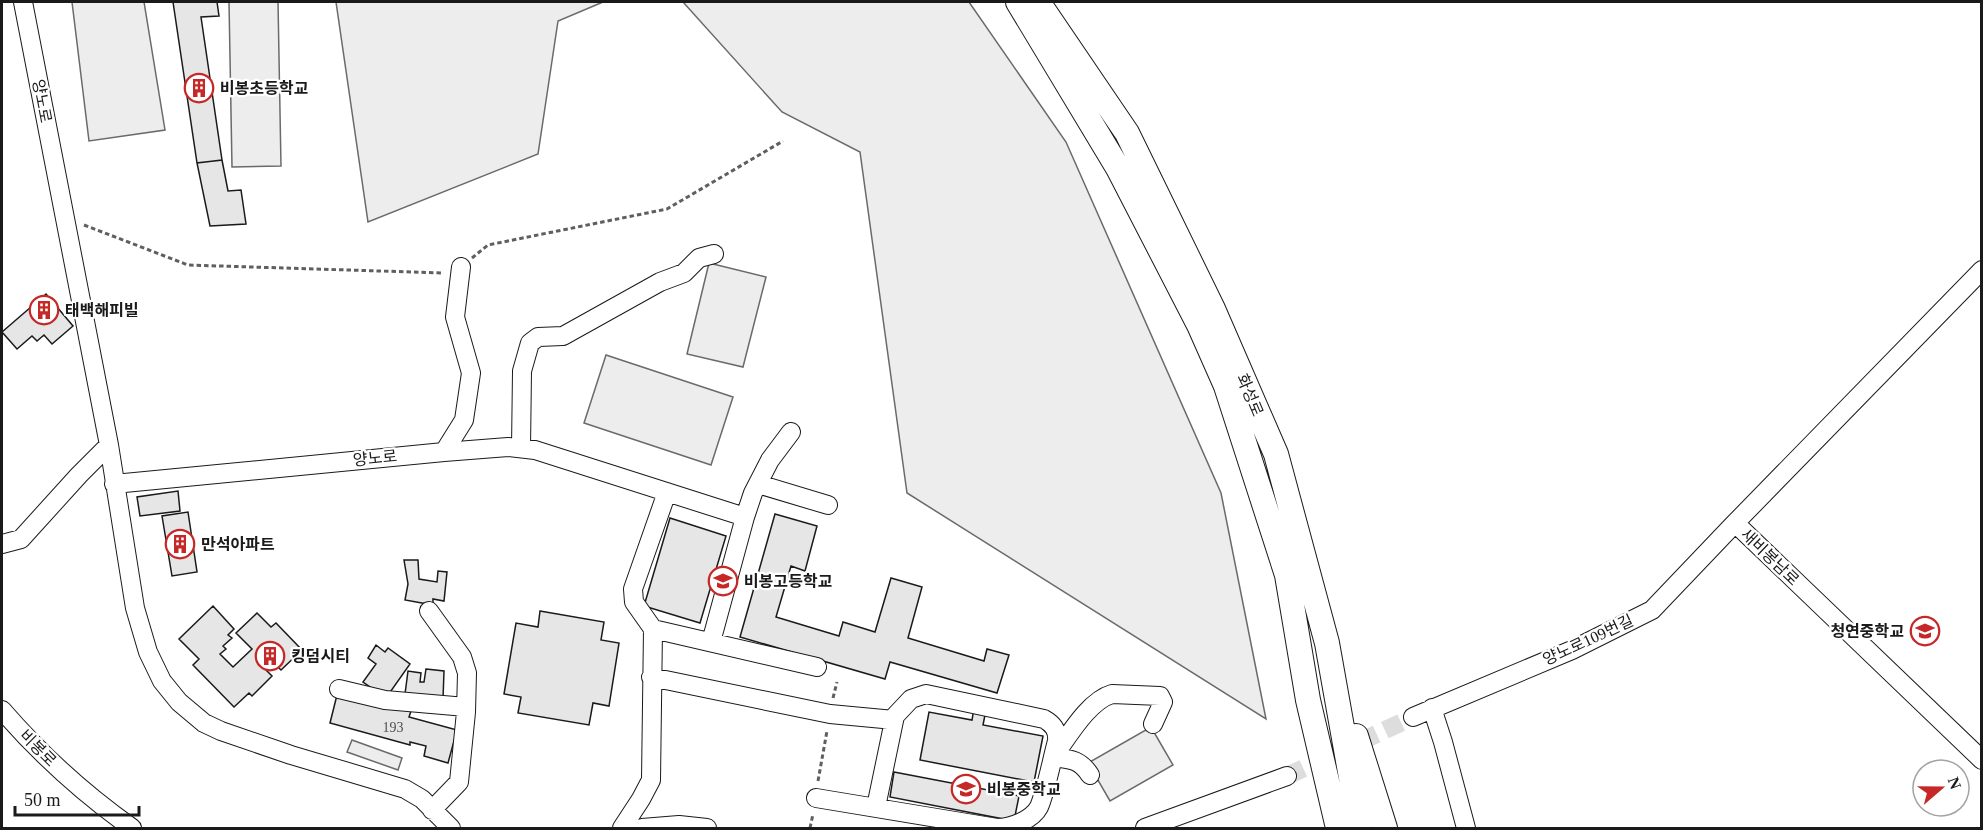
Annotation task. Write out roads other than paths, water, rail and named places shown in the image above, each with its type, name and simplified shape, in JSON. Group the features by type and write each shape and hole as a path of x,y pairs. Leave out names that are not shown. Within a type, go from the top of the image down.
{"main road":[{"name":"화성로","path":"1018,2 1118,168 1199,325 1226,386 1287,575 1308,700 1338,828"},
{"name":"화성로","path":"1038,2 1127,133 1213,309 1276,454 1327,643 1360,828"},
{"path":"1327,643 1385,828"}],"street":[{"name":"양노로","path":"22,2 109,445 135,608 148,652 162,681 179,702 204,723 221,731 291,754 396,785 414,794 451,828"},
{"path":"522,448 522,371 530,343 538,337 563,336 660,282 684,273 699,258 714,254"},
{"path":"444,452 464,420 471,373 455,317 461,267"},
{"name":"새비봉남로","path":"1982,270 1735,523 1982,760"},
{"path":"711,642 745,517 770,460 790,432"},
{"path":"2,544 21,540 109,445"},
{"name":"양노로","path":"114,484 444,452 522,448 535,450 745,517"},
{"path":"758,484 828,505"},
{"path":"622,828 651,780 653,629 634,602 633,589 667,492"},
{"name":"양노로109번길","path":"1413,717 1572,650 1652,610 1735,523"},
{"path":"429,611 464,661 467,673 459,782 432,810"},
{"path":"653,629 817,667"},
{"path":"651,677 830,714 894,720"},
{"path":"339,689 385,700 466,707"},
{"path":"1053,757 1093,705 1106,696 1119,693 1160,696 1164,702 1152,724"},
{"path":"816,798 997,828 1013,826 1023,821 1039,806 1057,736 1054,726 1044,719 926,694 911,699 901,708 894,720 876,807"},
{"path":"1431,708 1443,742 1466,828"},
{"name":"비봉로","path":"2,710 36,749 71,782 132,828"},
{"path":"1053,757 1077,761 1090,775"},
{"path":"1146,828 1287,776"},
{"path":"642,828 679,825 707,828"}],"tunnel":[{"path":"1287,776 1413,717"}],"place":[{"name":"비봉초등학교","path":"199,88"},
{"name":"태백해피빌","path":"44,310"},
{"name":"만석아파트","path":"180,544"},
{"name":"비봉고등학교","path":"723,581"},
{"name":"청연중학교","path":"1925,631"},
{"name":"킹덤시티","path":"270,656"},
{"name":"비봉중학교","path":"966,789"}]}
